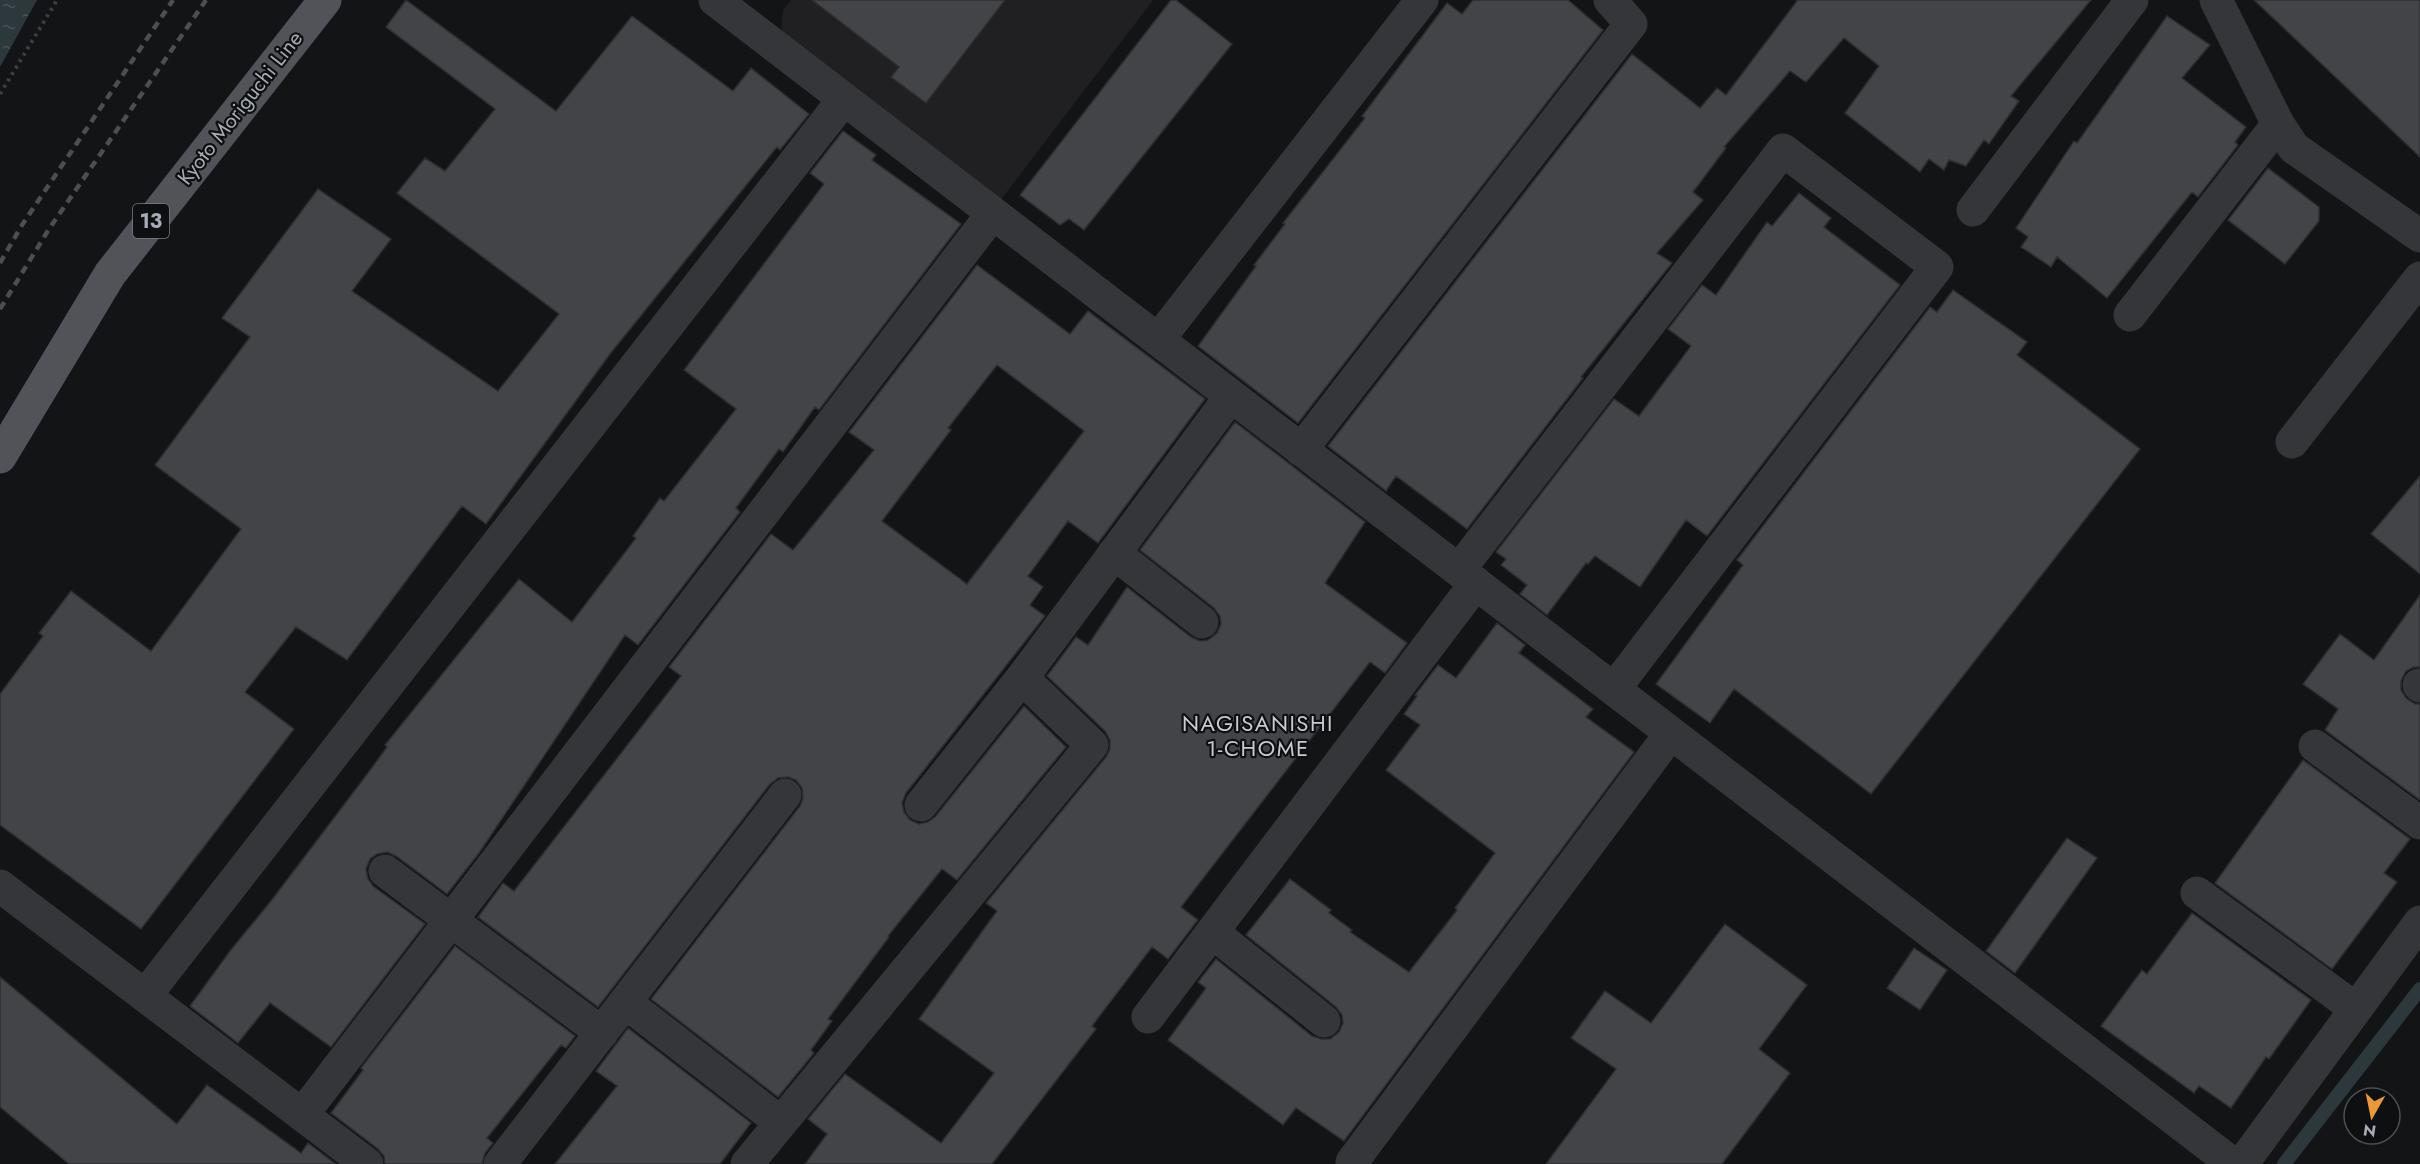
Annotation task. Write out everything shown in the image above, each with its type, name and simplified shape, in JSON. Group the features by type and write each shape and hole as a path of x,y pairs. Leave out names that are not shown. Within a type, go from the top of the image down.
{"main road":[{"name":"Kyoto Moriguchi Line","path":"0,457 110,274 325,0"}],"street":[{"path":"715,0 751,10 844,99 2233,1164"},
{"path":"1158,340 1422,0"},
{"path":"1301,450 1631,24 1610,0"},
{"path":"1973,210 2132,0"},
{"path":"2216,0 2278,124 2294,148 2420,236"},
{"path":"145,996 844,99"},
{"path":"2130,315 2278,124"},
{"path":"1148,1017 1212,932 1467,577 1783,150 1936,267 1614,689"},
{"path":"302,1115 993,213"},
{"path":"2292,442 2420,278"},
{"path":"921,805 1022,678 1231,396"},
{"path":"1114,553 1202,622"},
{"path":"747,1164 1092,745 1022,678"},
{"path":"1352,1162 1671,733"},
{"path":"2315,746 2420,823"},
{"path":"500,1164 785,795"},
{"path":"385,871 602,1033"},
{"path":"0,886 367,1164"},
{"path":"2197,893 2356,1009"},
{"path":"2242,1164 2420,922"},
{"path":"1212,932 1324,1021"},
{"path":"625,1002 780,1122"}],"path":[{"path":"0,94 57,0"}],"shaded area":[{"path":"791,0 1153,0 1000,201 781,35 783,10"}],"water":[{"path":"0,0 37,0 0,67"}],"building":[{"path":"406,0 556,111 632,16 733,91 751,68 809,114 780,150 777,147 610,354 486,524 462,506 347,660 296,627 245,692 294,729 141,929 0,825 0,694 43,636 39,633 71,591 151,651 241,529 155,465 250,337 222,318 318,189 391,239 352,291 498,391 559,314 397,193 425,158 445,171 495,109 386,27"},
{"path":"812,0 1005,0 926,103 891,77 899,67"},
{"path":"1171,0 1176,0 1232,44 1084,230 1069,219 1060,225 1020,195"},
{"path":"1473,0 1568,0 1603,30 1298,423 1198,346 1285,224 1283,223 1365,118 1362,116 1447,3 1462,14"},
{"path":"1796,0 2091,0 2011,96 2019,101 1989,144 1984,140 1966,166 1949,160 1944,170 1929,159 1920,172 1845,113 1879,66 1844,38 1806,82 1790,71 1724,147 1726,148 1693,192 1703,200 1657,253 1672,263 1581,377 1583,378 1467,529 1396,476 1386,491 1328,446 1632,54 1700,108 1717,88 1726,95"},
{"path":"2254,0 2420,0 2420,157"},
{"path":"2167,16 2210,45 2182,78 2246,127 2235,142 2238,145 2198,197 2192,192 2107,298 2057,257 2051,267 2021,247 2028,237 2016,228 2074,141 2077,143"},
{"path":"843,131 876,155 872,160 961,224 819,410 815,407 783,452 779,449 736,508 740,512 638,645 625,635 479,853 447,894 396,856 387,852 377,854 370,859 366,869 368,879 373,886 425,924 331,1047 270,1003 238,1043 190,1006 368,773 387,747 385,745 519,579 572,622 636,538 633,536 660,498 664,501 736,409 684,370 824,184 810,173"},
{"path":"2268,168 2319,207 2319,221 2285,264 2228,220"},
{"path":"1799,193 1831,218 1824,227 1900,285 1707,536 1686,520 1640,587 1595,556 1588,564 1586,563 1547,615 1520,594 1527,585 1501,565 1506,559 1496,552 1614,399 1639,416 1691,346 1668,329 1702,285 1716,295 1767,222 1772,226"},
{"path":"977,265 1070,334 1088,311 1205,399 1098,543 1068,521 1028,576 1043,587 1030,605 1045,616 906,793 902,803 904,812 910,820 919,824 935,817 1024,706 1066,747 957,880 942,869 888,936 828,1019 832,1021 811,1050 814,1053 778,1097 651,999 800,806 803,798 802,788 796,780 788,777 778,778 770,784 598,1007 478,917 503,883 514,891 681,676 669,667 771,534 793,550 874,450 849,432","holes":["997,365 1084,431 967,584 882,521 951,430 948,428"]},
{"path":"1953,290 2027,342 2017,355 2140,449 1871,794 1734,689 1710,723 1656,684 1743,565 1737,560 1930,307 1937,312"},
{"path":"1235,422 1365,522 1325,583 1407,643 1385,673 1370,662 1181,907 1198,920 1168,959 1152,947 1092,1026 1096,1029 992,1164 805,1164 827,1134 808,1119 845,1074 941,1143 994,1073 919,1019 997,911 986,903 1106,757 1110,749 1110,740 1105,731 1047,676 1076,637 1088,645 1127,587 1191,637 1200,641 1208,640 1217,633 1221,624 1220,616 1214,608 1140,550"},
{"path":"2420,476 2420,574 2371,534"},
{"path":"2420,595 2420,667 2406,671 2401,681 2401,690 2406,698 2415,704 2420,704 2420,800 2325,730 2338,709 2303,684 2340,634 2374,660"},
{"path":"1497,623 1525,645 1519,653 1593,709 1586,717 1634,752 1344,1141 1296,1108 1283,1125 1168,1040 1206,988 1198,982 1216,959 1312,1036 1330,1039 1339,1032 1343,1023 1342,1015 1336,1007 1246,935 1290,879 1331,910 1329,913 1352,930 1350,932 1409,972 1457,910 1455,908 1495,853 1386,770 1420,725 1404,714 1417,696 1415,695 1438,665 1456,678"},
{"path":"2303,760 2410,839 2384,873 2397,882 2332,969 2215,883"},
{"path":"2067,838 2097,858 2015,973 1986,951"},
{"path":"2192,913 2311,1000 2269,1059 2266,1057 2231,1108 2199,1086 2194,1093 2101,1026 2142,970 2147,974"},
{"path":"1725,924 1807,985 1759,1049 1790,1073 1722,1164 1546,1164 1616,1069 1571,1038 1605,991 1651,1023"},
{"path":"455,946 575,1036 566,1048 561,1045 487,1138 493,1143 485,1153 482,1164 385,1164 384,1156 378,1149 331,1113 363,1070 361,1068"},
{"path":"1914,948 1947,970 1920,1010 1887,988"},
{"path":"0,977 177,1124 207,1085 301,1153 308,1143 336,1164 69,1164 0,1107"},
{"path":"628,1028 751,1123 720,1164 555,1164 617,1086 596,1071"}],"waterway":[{"path":"2284,1164 2420,989"}],"railway":[{"path":"0,263 22,225 173,0"},
{"path":"0,309 49,229 206,0"}],"district":[{"name":"NAGISANISHI 1-CHOME","path":"1258,736"}]}
